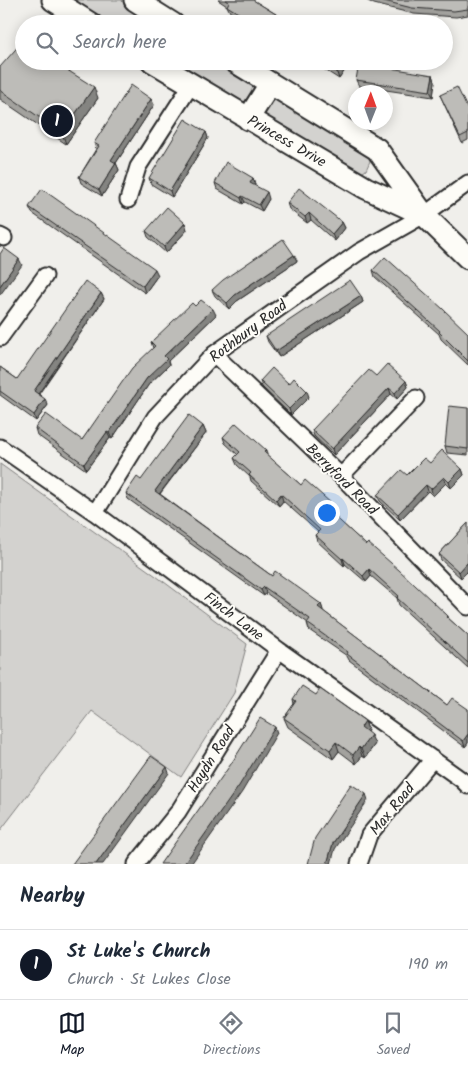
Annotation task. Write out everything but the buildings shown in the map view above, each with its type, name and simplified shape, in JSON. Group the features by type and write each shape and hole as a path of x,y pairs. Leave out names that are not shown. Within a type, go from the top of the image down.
{"street":[{"path":"53,0 77,15"},
{"path":"135,0 159,15"},
{"name":"Princess Drive","path":"167,70 366,188 424,215"},
{"name":"Princess Drive","path":"248,70 377,149 424,215 468,258"},
{"path":"248,119 270,84"},
{"path":"128,200 138,167 191,85"},
{"name":"Rothbury Road","path":"95,513 155,417 214,354 359,252 424,215 468,183"},
{"path":"0,338 45,276"},
{"name":"Berryford Road","path":"214,354 341,476 468,607"},
{"path":"341,476 416,398"},
{"name":"Finch Lane","path":"0,447 95,513 279,650 433,759 466,779"},
{"name":"Haydn Road","path":"136,864 178,812 279,650"},
{"name":"Max Road","path":"359,864 369,835 433,759"}],"shaded area":[{"path":"71,0 121,0 145,15 95,15"},
{"path":"184,70 234,70 366,151 370,161 366,170 360,174"},
{"path":"0,464 247,644 234,693 181,777 92,711 0,831"}],"place":[{"name":"St Luke's Church","path":"57,121"}]}
